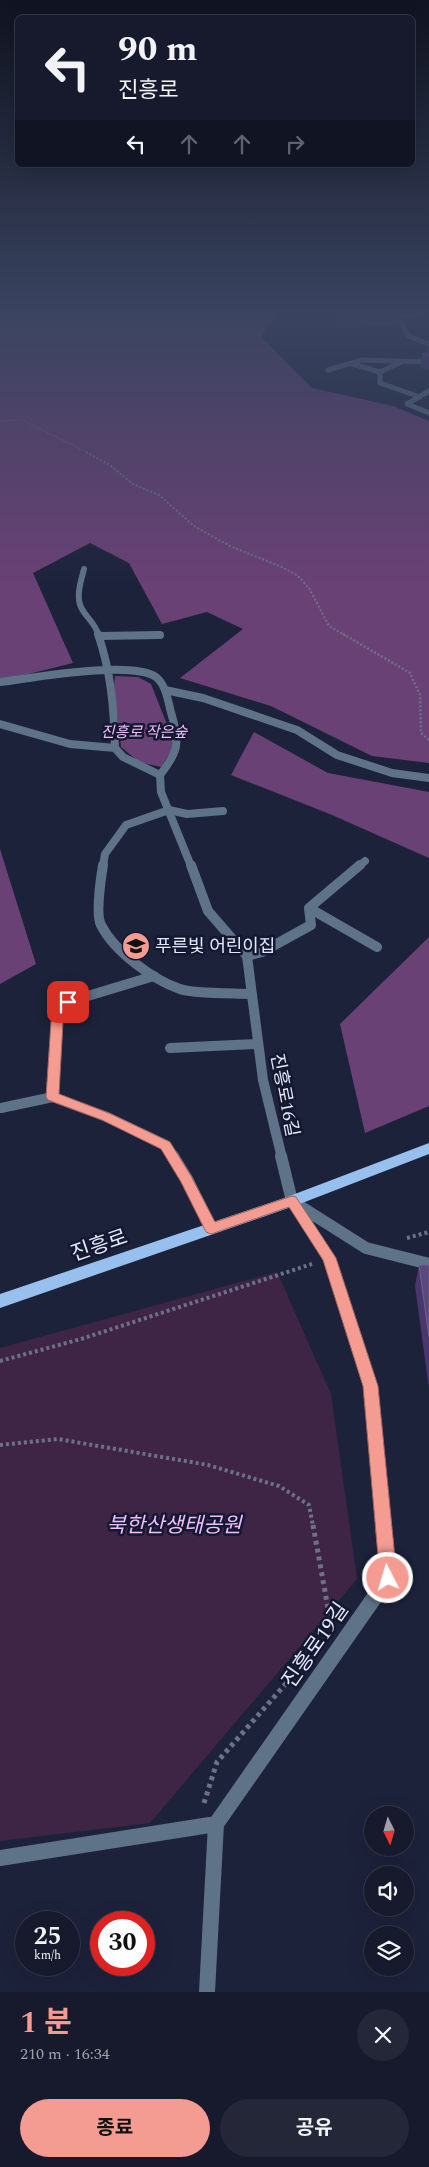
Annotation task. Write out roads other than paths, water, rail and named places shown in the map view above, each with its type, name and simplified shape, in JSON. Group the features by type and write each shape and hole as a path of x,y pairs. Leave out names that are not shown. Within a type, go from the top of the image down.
{"main road":[{"name":"진흥로","path":"0,1300 292,1201 429,1148"}],"street":[{"path":"411,402 408,404 429,413"},
{"path":"84,569 78,594 81,608 94,622 100,636 108,669 114,706 115,748 123,757 160,775"},
{"path":"100,636 160,635"},
{"path":"0,682 108,669 142,671 156,677 165,690 180,740 173,759 160,775 160,792 169,810 208,911 248,956 262,952 311,925 309,908"},
{"path":"165,690 203,698 297,730 337,755 392,773 429,778"},
{"path":"0,724 70,744 115,748"},
{"path":"223,811 187,814 169,810 126,825 105,854 100,885 100,924 119,950 154,976 182,990 252,994"},
{"path":"309,908 365,861"},
{"path":"309,908 377,947"},
{"name":"진흥로16길","path":"248,956 263,1080 292,1201"},
{"path":"53,1097 57,1022 68,1002 154,976"},
{"path":"170,1048 258,1044"},
{"path":"1,1108 53,1097 107,1117 166,1146 187,1180 211,1228"},
{"path":"292,1201 366,1248 429,1264"},
{"name":"진흥로19길","path":"209,1826 388,1578 371,1386 329,1258 292,1201"},
{"path":"0,1858 209,1826 207,1992"}],"place":[{"name":"푸른빛 어린이집","path":"136,946"}],"park label":[{"name":"진흥로 작은숲","path":"144,732"},
{"name":"북한산생태공원","path":"174,1525"}]}
